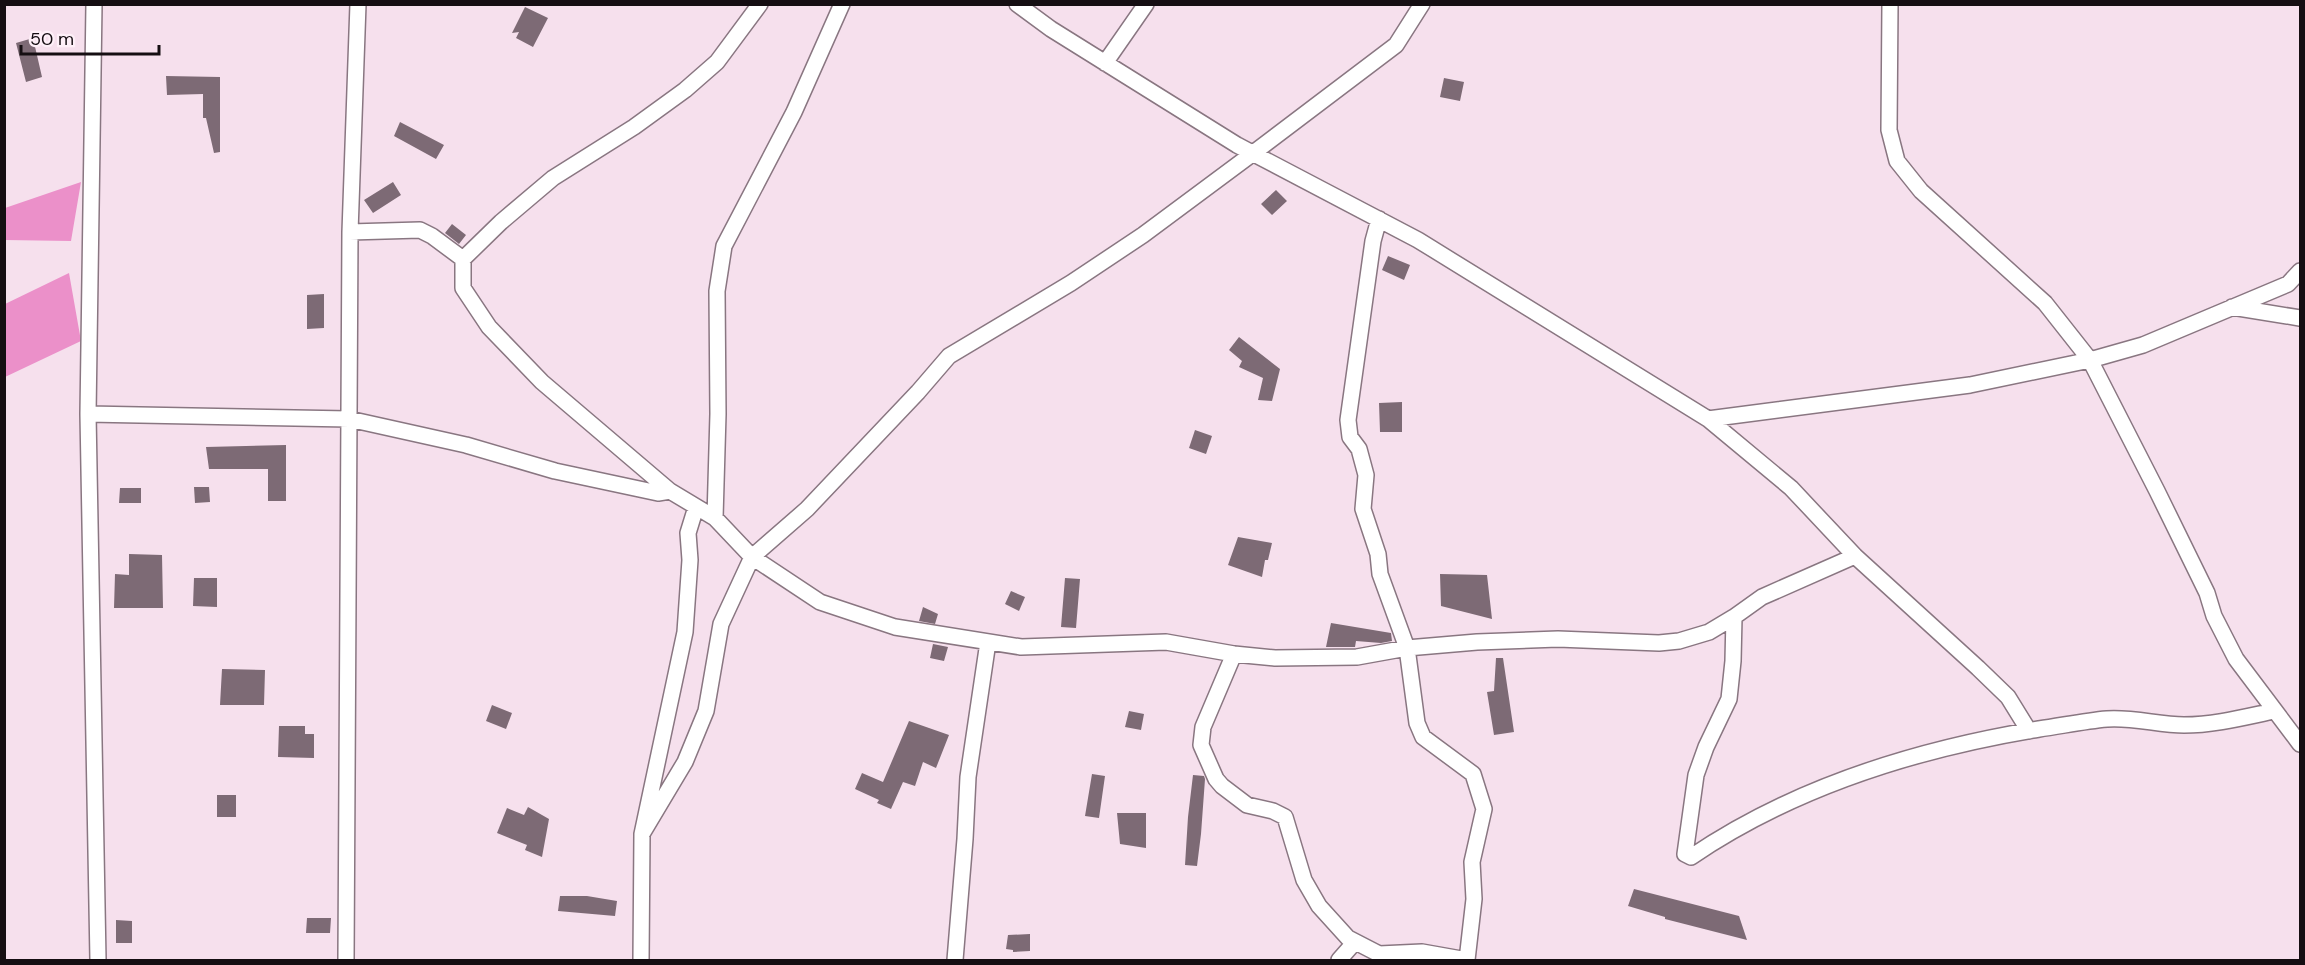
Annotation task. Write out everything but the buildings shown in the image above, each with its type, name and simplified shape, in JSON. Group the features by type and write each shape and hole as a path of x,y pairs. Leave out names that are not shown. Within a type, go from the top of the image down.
{"street":[{"path":"87,4 94,12 88,414 98,960"},
{"path":"346,960 351,232 358,4"},
{"path":"760,4 717,62 709,69 634,128 553,178 501,222 463,260 464,288 489,327 542,382 670,491 715,518 752,557 820,602 895,627 1021,647 1166,642 1234,654 1275,658 1357,657 1407,648 1477,642 1558,639 1659,643 1679,641 1709,632 1762,597 1855,556"},
{"path":"715,518 718,414 717,291 724,246 794,112 842,4"},
{"path":"1017,4 1051,29 1252,154 1418,240 1708,418 1791,488 1855,556 2008,697 2029,731"},
{"path":"1105,63 1146,4"},
{"path":"642,834 685,762 706,711 721,624 752,557 807,509 949,356 1116,253 1252,154 1396,45 1422,4"},
{"path":"1890,4 1889,130 1897,161 1921,191 2045,303 2090,360 2207,593 2218,624 2236,659 2301,744"},
{"path":"1234,654 1203,727 1201,745 1221,786 1247,805 1273,811 1285,817 1304,880 1319,906 1354,942 1379,954 1402,957 1422,952 1467,960 1474,899 1472,862 1484,809 1473,774 1424,737 1417,723 1407,648 1387,599 1380,574 1378,554 1363,509 1366,475 1359,449 1350,437 1347,420 1373,241 1379,219"},
{"path":"351,232 420,230 432,236 463,260"},
{"path":"1708,418 1970,385 2090,360 2144,345 2288,284 2301,271"},
{"path":"2232,307 2301,318"},
{"path":"88,414 349,419 466,445 555,471 658,493 670,491"},
{"path":"641,960 642,834 685,632 690,560 688,533 696,507"},
{"path":"1734,616 1729,699 1706,747 1696,775 1685,854 1691,857 1783,804 1881,766 1995,736 2107,719 2149,720 2183,725 2274,711"},
{"path":"954,960 968,777 988,642"},
{"path":"1339,960 1354,942"}],"shaded area":[{"path":"81,182 71,241 5,240 5,208"},
{"path":"69,273 81,341 5,377 5,304"}]}
